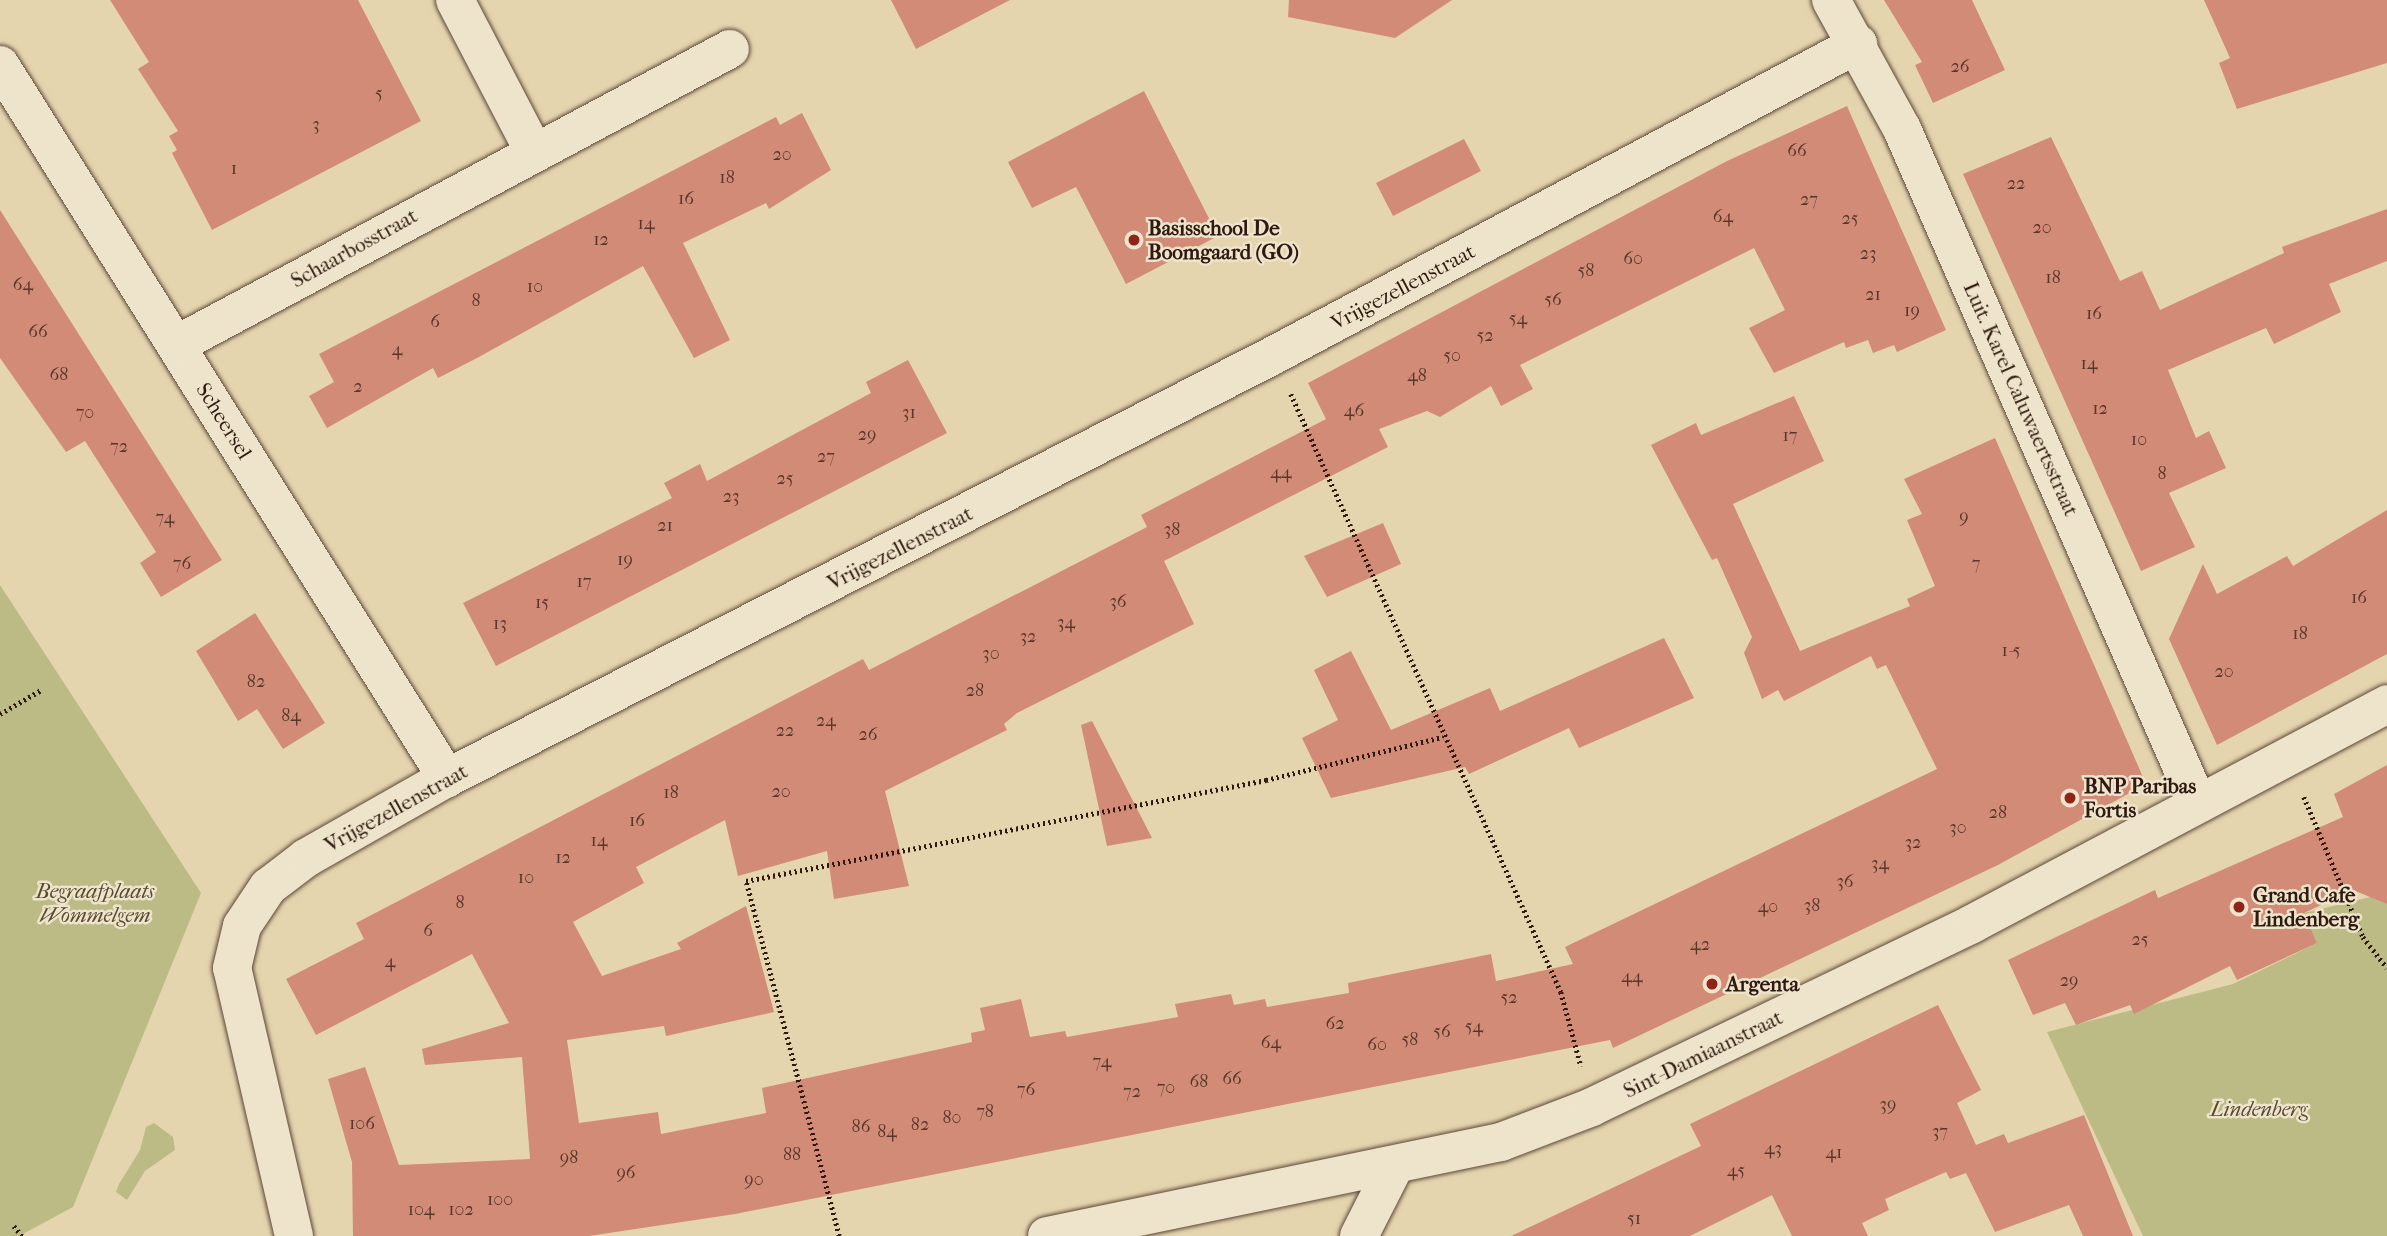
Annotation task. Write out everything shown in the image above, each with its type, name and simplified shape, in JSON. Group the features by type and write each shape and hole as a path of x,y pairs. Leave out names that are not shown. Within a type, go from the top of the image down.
{"street":[{"path":"455,0 533,150"},
{"name":"Luit. Karel Caluwaertsstraat","path":"1831,0 1858,44 1908,142 2199,804"},
{"name":"Vrijgezellenstraat","path":"294,1236 240,1018 232,968 242,926 268,887 306,858 447,778 1274,355 1858,44"},
{"name":"Schaarbosstraat","path":"176,345 533,150 730,49"},
{"name":"Scheersel","path":"0,65 447,778"},
{"name":"Sint-Damiaanstraat","path":"1046,1236 1394,1167 1501,1142 1592,1107 1972,924 2387,704"},
{"path":"1359,1236 1394,1167"}],"path":[{"path":"1274,355 1444,737 1562,992 1592,1107"},
{"path":"0,714 41,690"},
{"path":"839,1236 746,881 1266,780 1444,737"},
{"path":"2287,757 2363,937 2387,968"},
{"path":"14,1226 22,1236"}],"green space":[{"name":"Begraafplaats Wommelgem","path":"0,585 201,893 73,1207 19,1236 0,1236"},
{"name":"Lindenberg","path":"2387,893 2387,1236 2143,1236 2047,1032 2233,984 2317,943 2304,913"},
{"path":"154,1123 173,1137 175,1150 145,1171 127,1200 116,1192 140,1150 146,1127"}],"building":[{"path":"110,0 358,0 421,121 212,230 172,153 177,150 169,136 178,131 138,69 149,62"},
{"path":"891,0 1010,0 916,49"},
{"path":"1289,0 1452,0 1395,38 1288,17"},
{"path":"1884,0 1972,0 2005,70 1933,103 1915,65 1922,62"},
{"path":"2204,0 2387,0 2387,63 2237,109 2219,63 2230,58"},
{"path":"1144,91 1218,236 1126,284 1076,187 1032,208 1008,162"},
{"path":"1847,106 1946,330 1897,352 1894,345 1873,353 1868,340 1846,348 1844,342 1774,373 1749,328 1785,310 1754,248 1520,365 1533,389 1501,406 1491,386 1440,417 1427,411 1379,429 1388,447 1164,561 1194,624 1017,713 1004,724 1007,730 885,791 909,886 834,899 827,851 738,876 725,820 636,867 644,883 573,922 602,976 681,949 677,943 746,906 774,1012 666,1036 664,1026 567,1040 579,1123 658,1112 661,1134 766,1113 762,1088 972,1042 971,1033 985,1030 980,1008 1021,999 1030,1037 1065,1031 1067,1037 1178,1017 1175,1004 1231,994 1234,1005 1265,999 1267,1007 1349,993 1348,983 1491,954 1496,981 1573,964 1565,947 1937,769 1886,665 1877,669 1871,656 1784,701 1778,690 1762,699 1744,653 1752,637 1717,558 1712,560 1651,445 1696,423 1701,435 1794,396 1824,461 1733,504 1800,651 1910,606 1907,599 1935,586 1907,520 1922,514 1904,479 1995,438 2146,784 1998,865 1613,1048 1610,1040 735,1214 589,1236 353,1236 352,1162 328,1079 365,1067 399,1165 530,1159 522,1057 425,1065 422,1049 509,1023 472,954 316,1035 286,979 364,939 356,923 863,659 869,670 1147,527 1141,515 1326,419 1308,383 1727,161"},
{"path":"802,113 831,170 769,209 766,203 683,243 730,340 694,358 643,266 479,357 438,378 433,368 327,428 309,396 334,382 319,354 776,117 780,125"},
{"path":"2051,137 2120,281 2142,271 2160,310 2284,253 2282,247 2387,209 2387,261 2329,284 2341,312 2274,344 2266,328 2168,370 2196,438 2209,431 2226,468 2169,493 2195,547 2141,571 1963,174"},
{"path":"1464,139 1481,171 1393,216 1376,183"},
{"path":"0,210 222,560 161,597 140,563 156,552 85,441 66,452 0,358"},
{"path":"908,360 947,433 496,666 463,603 672,498 664,483 700,464 707,481 871,393 866,382"},
{"path":"2387,510 2387,654 2217,745 2169,639 2203,564 2217,594 2287,556 2293,566"},
{"path":"1383,523 1401,564 1327,597 1304,556"},
{"path":"255,613 325,723 283,749 257,709 238,721 196,651"},
{"path":"1664,638 1694,698 1579,748 1569,728 1469,774 1465,767 1331,798 1302,738 1338,720 1314,670 1351,651 1391,730 1490,688 1500,711"},
{"path":"1092,721 1152,838 1107,846 1081,725"},
{"path":"2387,765 2387,904 2353,890 2304,913 2317,943 2237,980 2230,966 2134,1014 2130,1005 2076,1025 2065,1003 2033,1015 2008,960 2155,890 2158,898 2343,817 2334,794"},
{"path":"1938,1005 1981,1090 1957,1103 1976,1145 2004,1134 2008,1143 2084,1115 2133,1236 2083,1236 2069,1205 1995,1232 1966,1173 1950,1179 1946,1172 1885,1199 1889,1210 1862,1223 1868,1236 1792,1236 1772,1195 1690,1236 1511,1236 1701,1146 1690,1124"}],"place":[{"name":"Basisschool De Boomgaard (GO)","path":"1134,240"},
{"name":"BNP Paribas Fortis","path":"2070,798"},
{"name":"Grand Cafe Lindenberg","path":"2239,907"},
{"name":"Argenta","path":"1712,984"}]}
